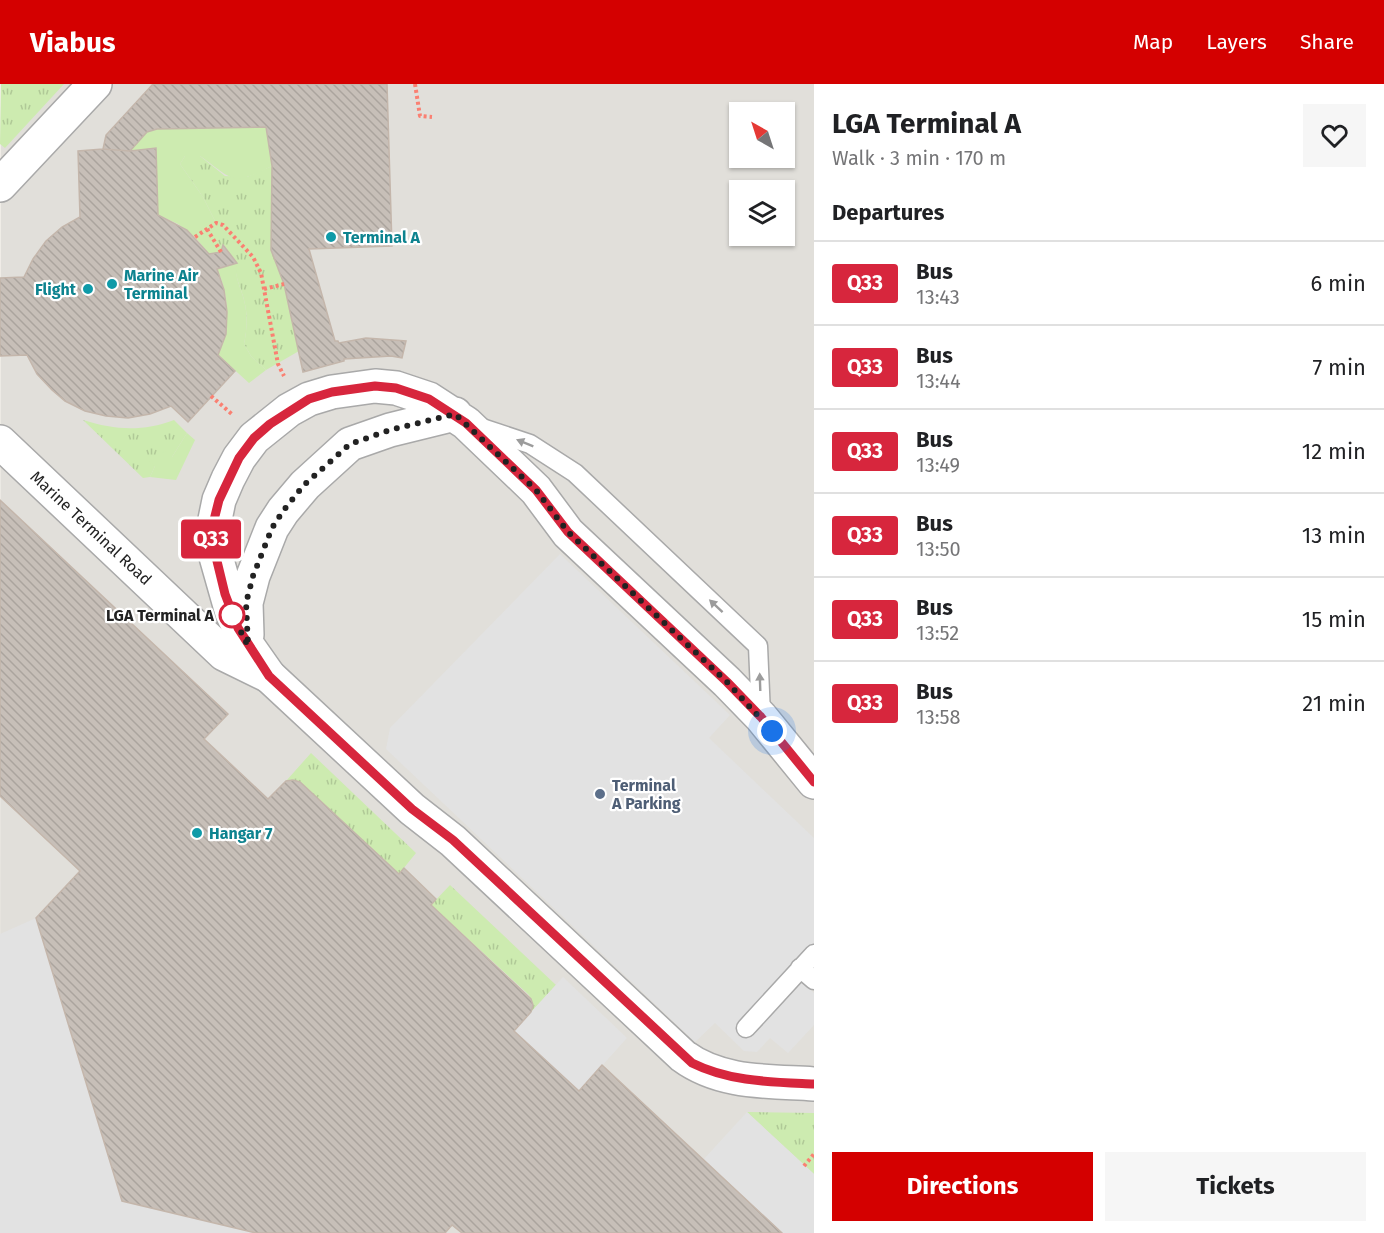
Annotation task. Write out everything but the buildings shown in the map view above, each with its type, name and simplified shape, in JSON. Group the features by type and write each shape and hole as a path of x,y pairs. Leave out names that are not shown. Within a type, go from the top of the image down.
{"street":[{"path":"0,184 95,84"},
{"name":"Marine Terminal Road","path":"814,782 761,717 568,532 536,490 461,419 414,392 375,386 332,392 309,399 280,417 254,438 228,478 219,500 211,539 232,614 248,646 269,676 412,809 453,840 692,1063 712,1072 738,1079 814,1084"},
{"path":"248,646 246,603 253,576 272,528 304,485 350,444 390,430 461,419"},
{"name":"Marine Terminal Road","path":"0,442 224,654 269,676"}],"lane":[{"path":"461,419 530,444 575,473 758,646 761,717"},
{"path":"746,1028 807,974 814,954"}],"path":[{"path":"415,84 420,116 432,117"},
{"path":"195,237 216,223 223,225 253,257 261,273 278,364 286,380"},
{"path":"207,229 221,252"},
{"path":"264,289 284,284"},
{"path":"211,396 233,415"},
{"path":"804,1166 814,1155"}],"shaded area":[{"path":"1,84 814,84 814,1233 0,1233"},
{"name":"Terminal A Parking","path":"560,554 730,715 709,738 814,838 814,954 795,975 814,993 814,1025 788,1053 770,1038 757,1052 744,1051 715,1023 695,1042 386,749 390,728"},
{"path":"36,918 122,1201 256,1233 0,1233 0,934"},
{"path":"563,977 627,1038 579,1091 514,1031"},
{"path":"747,1112 814,1174 814,1233 782,1233 704,1159"}],"green space":[{"path":"1,84 64,84 5,148 0,144"},
{"path":"266,127 272,166 259,173 248,177 233,178 200,156 185,156 180,164 203,197 216,223 195,237 178,224 158,215 156,148 130,151 147,132 157,129"},
{"path":"185,156 200,156 225,176 247,177 272,166 271,250 284,284 299,351 266,370 251,356 244,344 246,311 237,277 236,263 224,245 221,252 209,254 195,237 216,223 203,197 180,164"},
{"path":"237,263 237,278 246,311 244,344 251,356 266,370 249,383 218,355 225,334 227,312 224,290 217,269"},
{"path":"83,420 117,428 140,428 174,420 187,433 172,457 155,466 150,477 143,478"},
{"path":"187,433 195,440 176,480 150,477 155,466 148,461 150,457 166,451 172,457"},
{"path":"311,753 416,853 399,874 300,782 286,781"},
{"path":"450,885 556,985 531,1012 533,1005 529,995 431,905"},
{"path":"747,1112 814,1113 814,1174"}],"bus line":[{"name":"Q33","path":"814,782 761,717 568,532 536,490 466,423 429,399 414,392 375,386 332,392 309,399 289,410 254,438 228,478 219,500 211,539 232,614 248,646 269,676 412,809 453,840 692,1063 738,1079 814,1084"}],"place":[{"name":"Terminal A","path":"331,237"},
{"name":"Marine Air Terminal","path":"112,284"},
{"name":"Flight","path":"88,289"},
{"name":"LGA Terminal A","path":"232,615"},
{"name":"Terminal A Parking","path":"600,794"},
{"name":"Hangar 7","path":"197,833"}],"route":[{"path":"232,615 248,646 246,603 253,576 272,528 304,485 350,444 390,430 455,414 536,490 568,532 727,682 772,731"}]}
